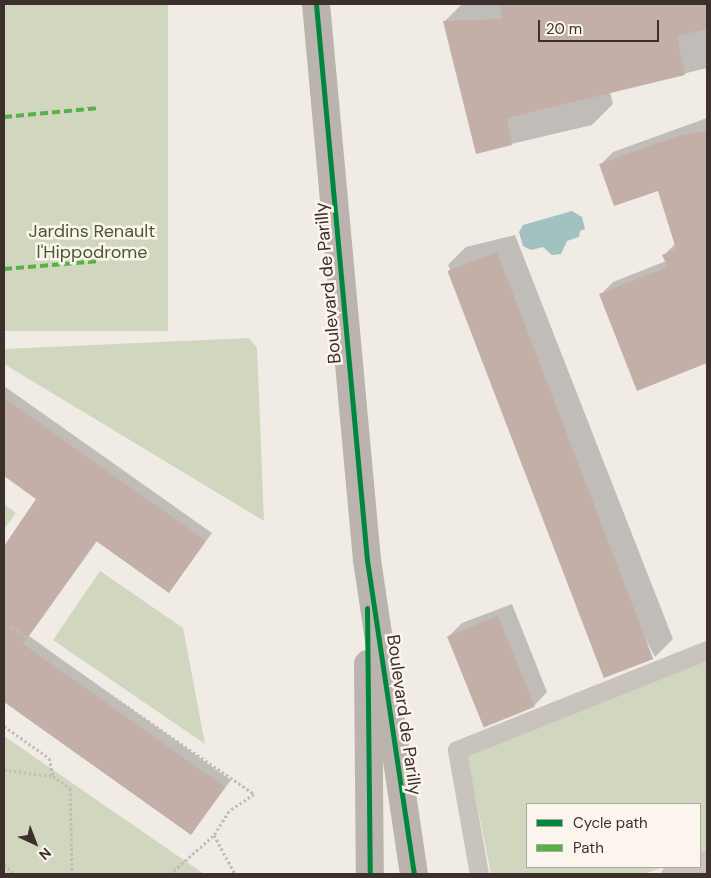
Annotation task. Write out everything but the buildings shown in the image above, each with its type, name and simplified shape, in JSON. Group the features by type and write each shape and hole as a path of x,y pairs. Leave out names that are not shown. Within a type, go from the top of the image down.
{"main road":[{"name":"Boulevard de Parilly","path":"316,4 367,560 414,874"},
{"name":"Boulevard de Parilly","path":"367,560 370,874"}],"lane":[{"path":"478,874 457,750 707,650"},
{"path":"670,874 685,868"}],"path":[{"path":"12,627 254,794 229,811 214,835 170,874"},
{"path":"4,726 49,758 53,776"},
{"path":"4,770 53,776 70,788 72,874"},
{"path":"214,835 235,874"},
{"path":"4,864 14,874"}],"green space":[{"name":"Jardins Renault l'Hippodrome","path":"4,4 168,4 168,331 4,331"},
{"path":"249,338 257,348 264,521 4,364 4,349"},
{"path":"4,504 16,513 4,529"},
{"path":"100,571 183,628 205,744 53,640"},
{"path":"707,659 707,850 701,853 701,803 526,803 526,868 661,868 644,874 491,874 467,755"},
{"path":"4,736 204,874 4,874"}],"water":[{"path":"572,211 582,217 585,229 580,231 579,237 567,241 561,254 552,255 543,247 531,250 523,246 519,232 523,225"}],"marked path":[{"path":"4,117 99,108"},
{"path":"4,269 100,261"}],"cycle path":[{"path":"316,4 367,560 414,874"},
{"path":"367,608 370,874"}]}
